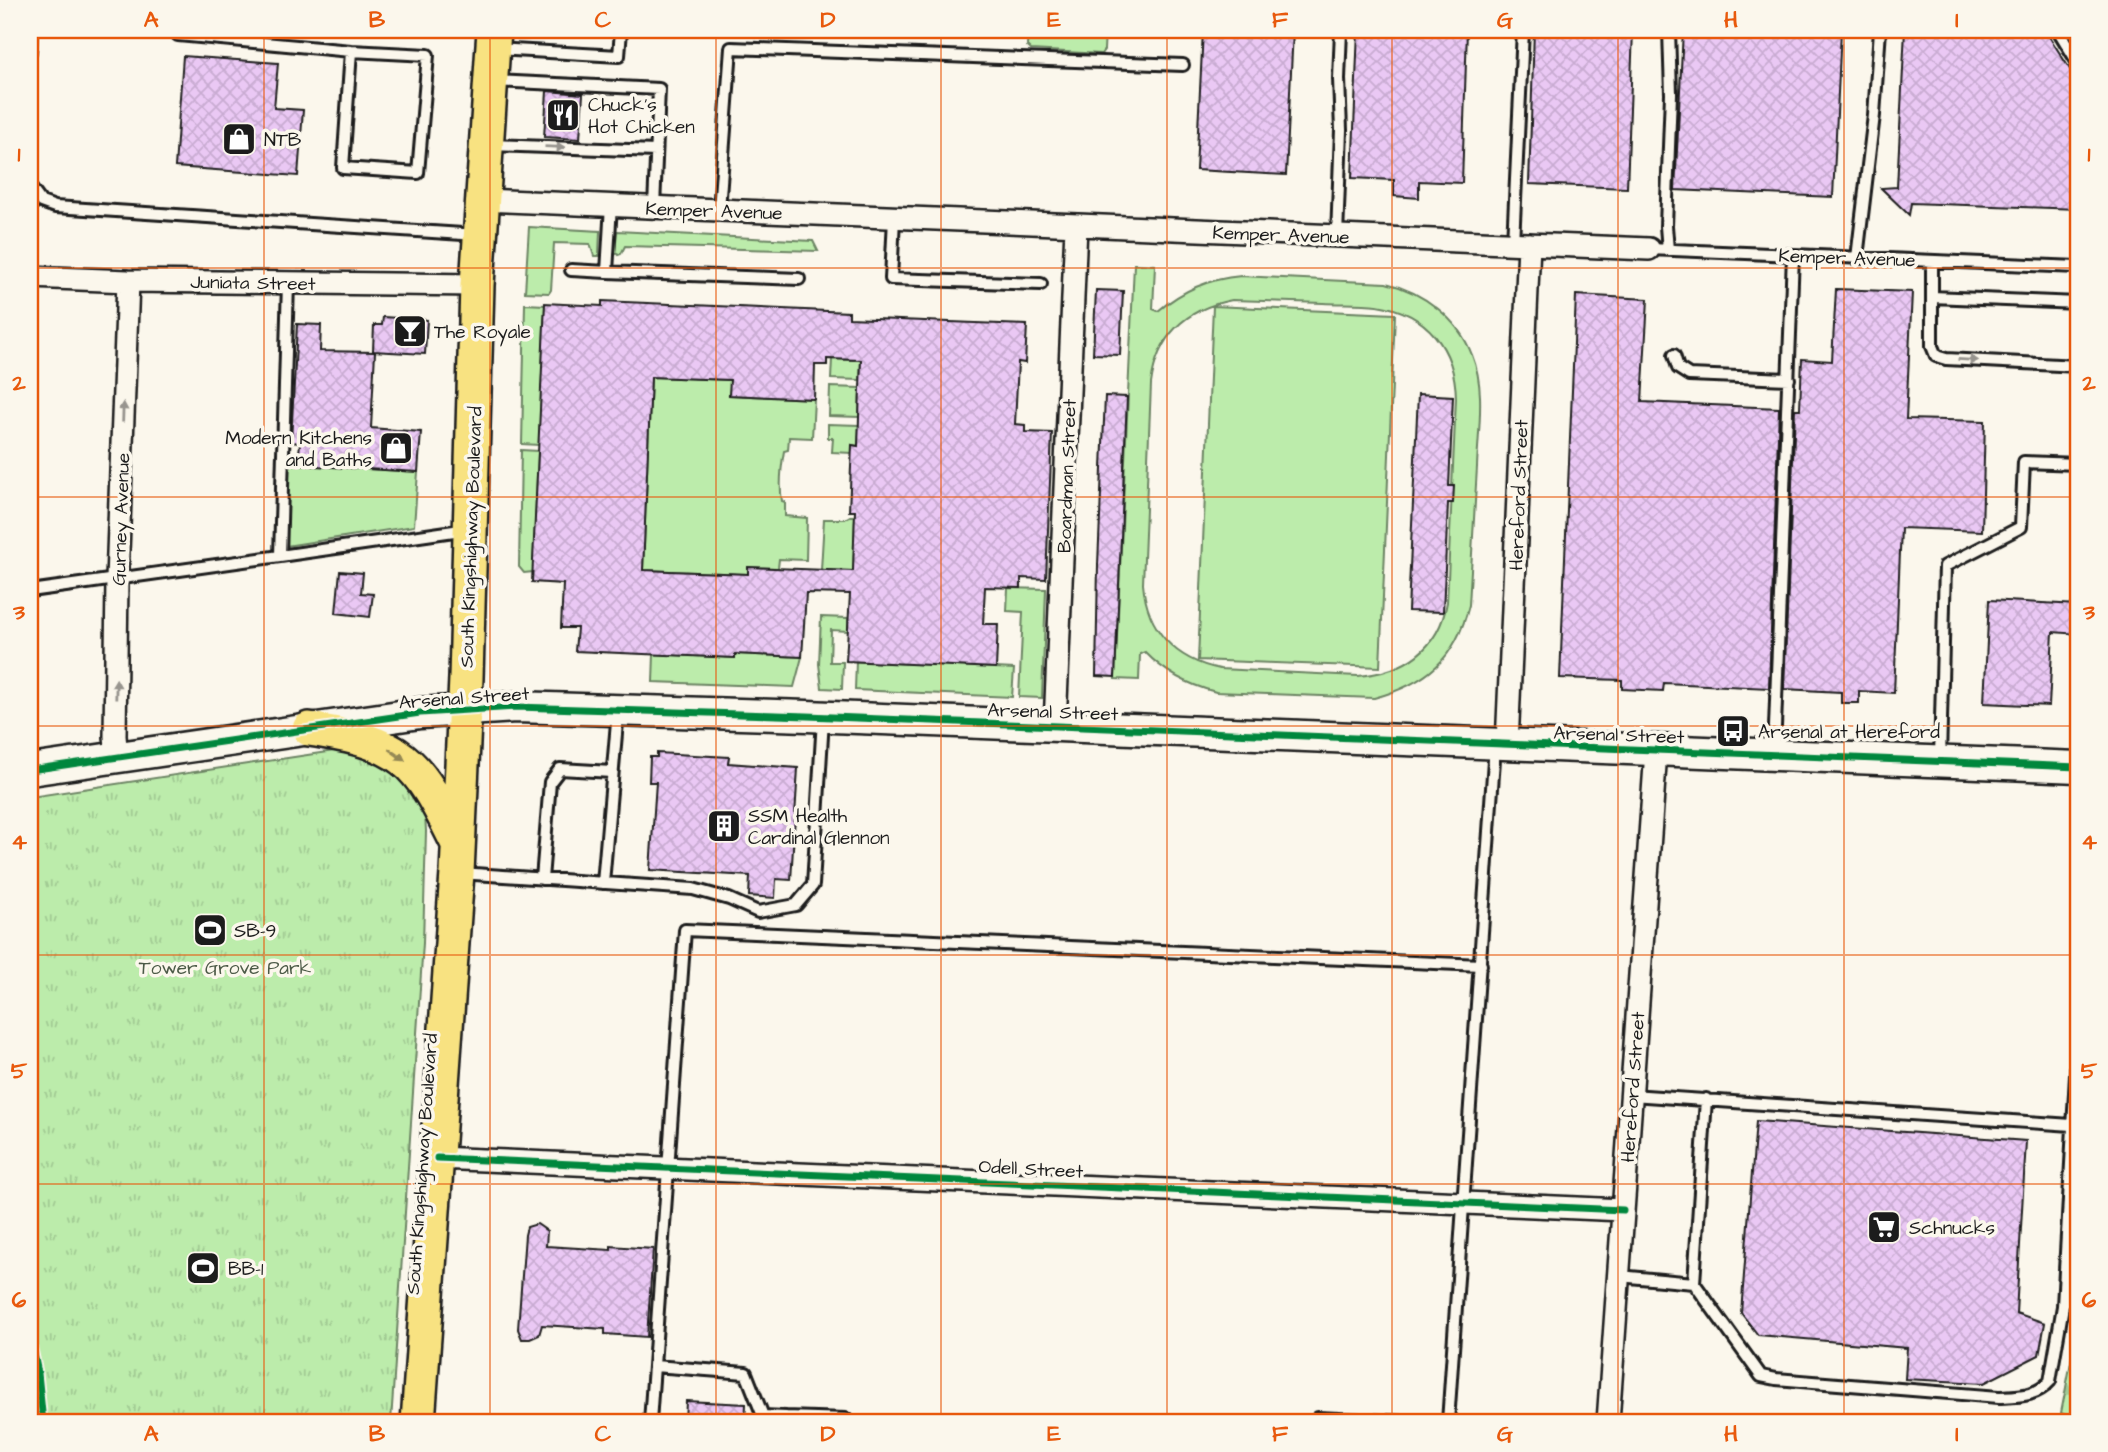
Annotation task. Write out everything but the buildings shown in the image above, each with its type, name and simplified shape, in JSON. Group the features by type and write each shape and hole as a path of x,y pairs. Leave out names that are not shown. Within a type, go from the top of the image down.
{"main road":[{"name":"South Kingshighway Boulevard","path":"418,1422 458,859 477,285 493,53"},
{"name":"Arsenal Street","path":"30,770 465,708 516,707 2078,768"},
{"path":"309,729 368,740 384,746 405,760 431,790 458,859"}],"street":[{"name":"Kemper Avenue","path":"483,200 1659,249"},
{"name":"Boardman Street","path":"1055,726 1076,226"},
{"name":"Hereford Street","path":"1501,745 1521,244"},
{"name":"Juniata Street","path":"30,277 128,281 477,285"},
{"name":"Gurney Avenue","path":"117,757 117,580 128,281"},
{"name":"Hereford Street","path":"1608,1422 1656,751"},
{"name":"Odell Street","path":"437,1158 1623,1210"}],"lane":[{"path":"30,52 31,30"},
{"path":"178,30 178,35 232,35 351,51 428,55 418,173 343,168 351,51"},
{"path":"493,53 619,56 621,30"},
{"path":"1337,236 1341,130 1340,30"},
{"path":"1521,244 1522,30"},
{"path":"1659,249 1666,226 1671,94 1669,30"},
{"path":"1857,258 1874,116 1880,30"},
{"path":"2058,30 2078,63"},
{"path":"719,210 731,48 1184,65"},
{"path":"493,53 659,89 654,207"},
{"path":"487,145 656,151"},
{"path":"30,187 35,202 55,207 481,235"},
{"path":"607,272 611,205"},
{"path":"894,218 891,279 1041,284"},
{"name":"Kemper Avenue","path":"1659,249 2078,267"},
{"path":"1773,756 1793,255"},
{"path":"1932,261 1932,346 1936,356 1946,359 2078,366"},
{"path":"571,270 799,279"},
{"path":"280,555 288,283"},
{"path":"1932,297 2078,303"},
{"path":"1674,355 1678,368 1689,375 1789,379"},
{"path":"1940,763 1945,566 2021,527 2024,462 2078,464"},
{"path":"30,591 470,529"},
{"path":"603,883 618,710"},
{"path":"458,859 542,879 693,889 729,899 758,912 796,905 813,885 823,717"},
{"path":"1448,1422 1462,1202 1501,745"},
{"path":"542,879 550,782 560,769 612,772"},
{"path":"650,1422 685,930 1481,965"},
{"path":"1706,1099 1694,1283 1761,1376 1776,1380 1999,1398 2026,1396 2042,1390 2050,1381 2063,1306 2078,1039"},
{"path":"1631,1095 2072,1125"},
{"path":"1619,1276 1694,1283"},
{"path":"654,1366 746,1373 763,1416 785,1420 846,1419 846,1422"},
{"path":"1318,1418 1403,1422"}],"green space":[{"path":"1028,30 1105,30 1104,50 1101,54 1031,50 1027,46"},
{"path":"529,227 600,231 599,256 594,256 590,244 554,243 551,290 549,293 525,292"},
{"path":"617,231 813,241 818,251 625,246 618,255 615,252"},
{"path":"1134,264 1155,265 1153,309 1158,311 1196,287 1241,276 1386,283 1413,293 1438,308 1466,342 1476,368 1480,396 1469,605 1456,640 1447,654 1423,677 1374,698 1216,692 1178,677 1145,652 1140,654 1139,680 1115,679","holes":["1232,300 1364,304 1395,309 1424,325 1444,349 1454,380 1456,398 1447,602 1443,619 1428,645 1405,663 1375,674 1358,676 1220,669 1204,665 1177,650 1157,629 1150,615 1143,584 1151,384 1154,367 1167,339 1176,327 1200,310"]},
{"path":"525,304 545,305 539,445 522,444"},
{"path":"1213,306 1395,314 1380,667 1198,660"},
{"path":"861,357 860,380 831,379 832,359 853,360"},
{"path":"651,377 730,380 730,395 814,399 812,438 789,437 781,476 785,516 807,518 806,560 779,559 778,568 748,567 748,574 643,570"},
{"path":"830,387 860,388 859,417 829,416"},
{"path":"828,424 859,425 858,446 852,445 852,453 832,452 833,438 828,438"},
{"path":"521,450 538,451 533,572 524,573 519,567"},
{"path":"289,464 418,472 414,526 286,546"},
{"path":"855,516 853,571 821,570 824,519 845,519"},
{"path":"1008,588 1046,589 1042,698 1019,697 1023,612 1007,611"},
{"path":"821,617 848,618 848,631 831,630 830,662 843,662 842,689 822,688 819,664"},
{"path":"654,654 734,658 735,654 802,657 794,687 653,682"},
{"path":"856,661 1014,669 1012,697 855,690"},
{"name":"Tower Grove Park","path":"347,749 390,760 425,814 423,943 391,1422 30,1422 30,797"},
{"path":"2078,1326 2078,1421 2061,1413"}],"cycle path":[{"path":"30,770 420,713 516,707 807,716 2078,767"},
{"path":"437,1158 1623,1210"},
{"path":"30,1335 38,1373 43,1422"}],"place":[{"name":"Chuck's Hot Chicken","path":"563,115"},
{"name":"NTB","path":"239,139"},
{"name":"The Royale","path":"410,331"},
{"name":"Modern Kitchens and Baths","path":"396,448"},
{"name":"Arsenal at Hereford","path":"1733,731"},
{"name":"SSM Health Cardinal Glennon","path":"724,826"},
{"name":"SB-9","path":"210,930"},
{"name":"Schnucks","path":"1884,1227"},
{"name":"BB-1","path":"203,1268"}]}
